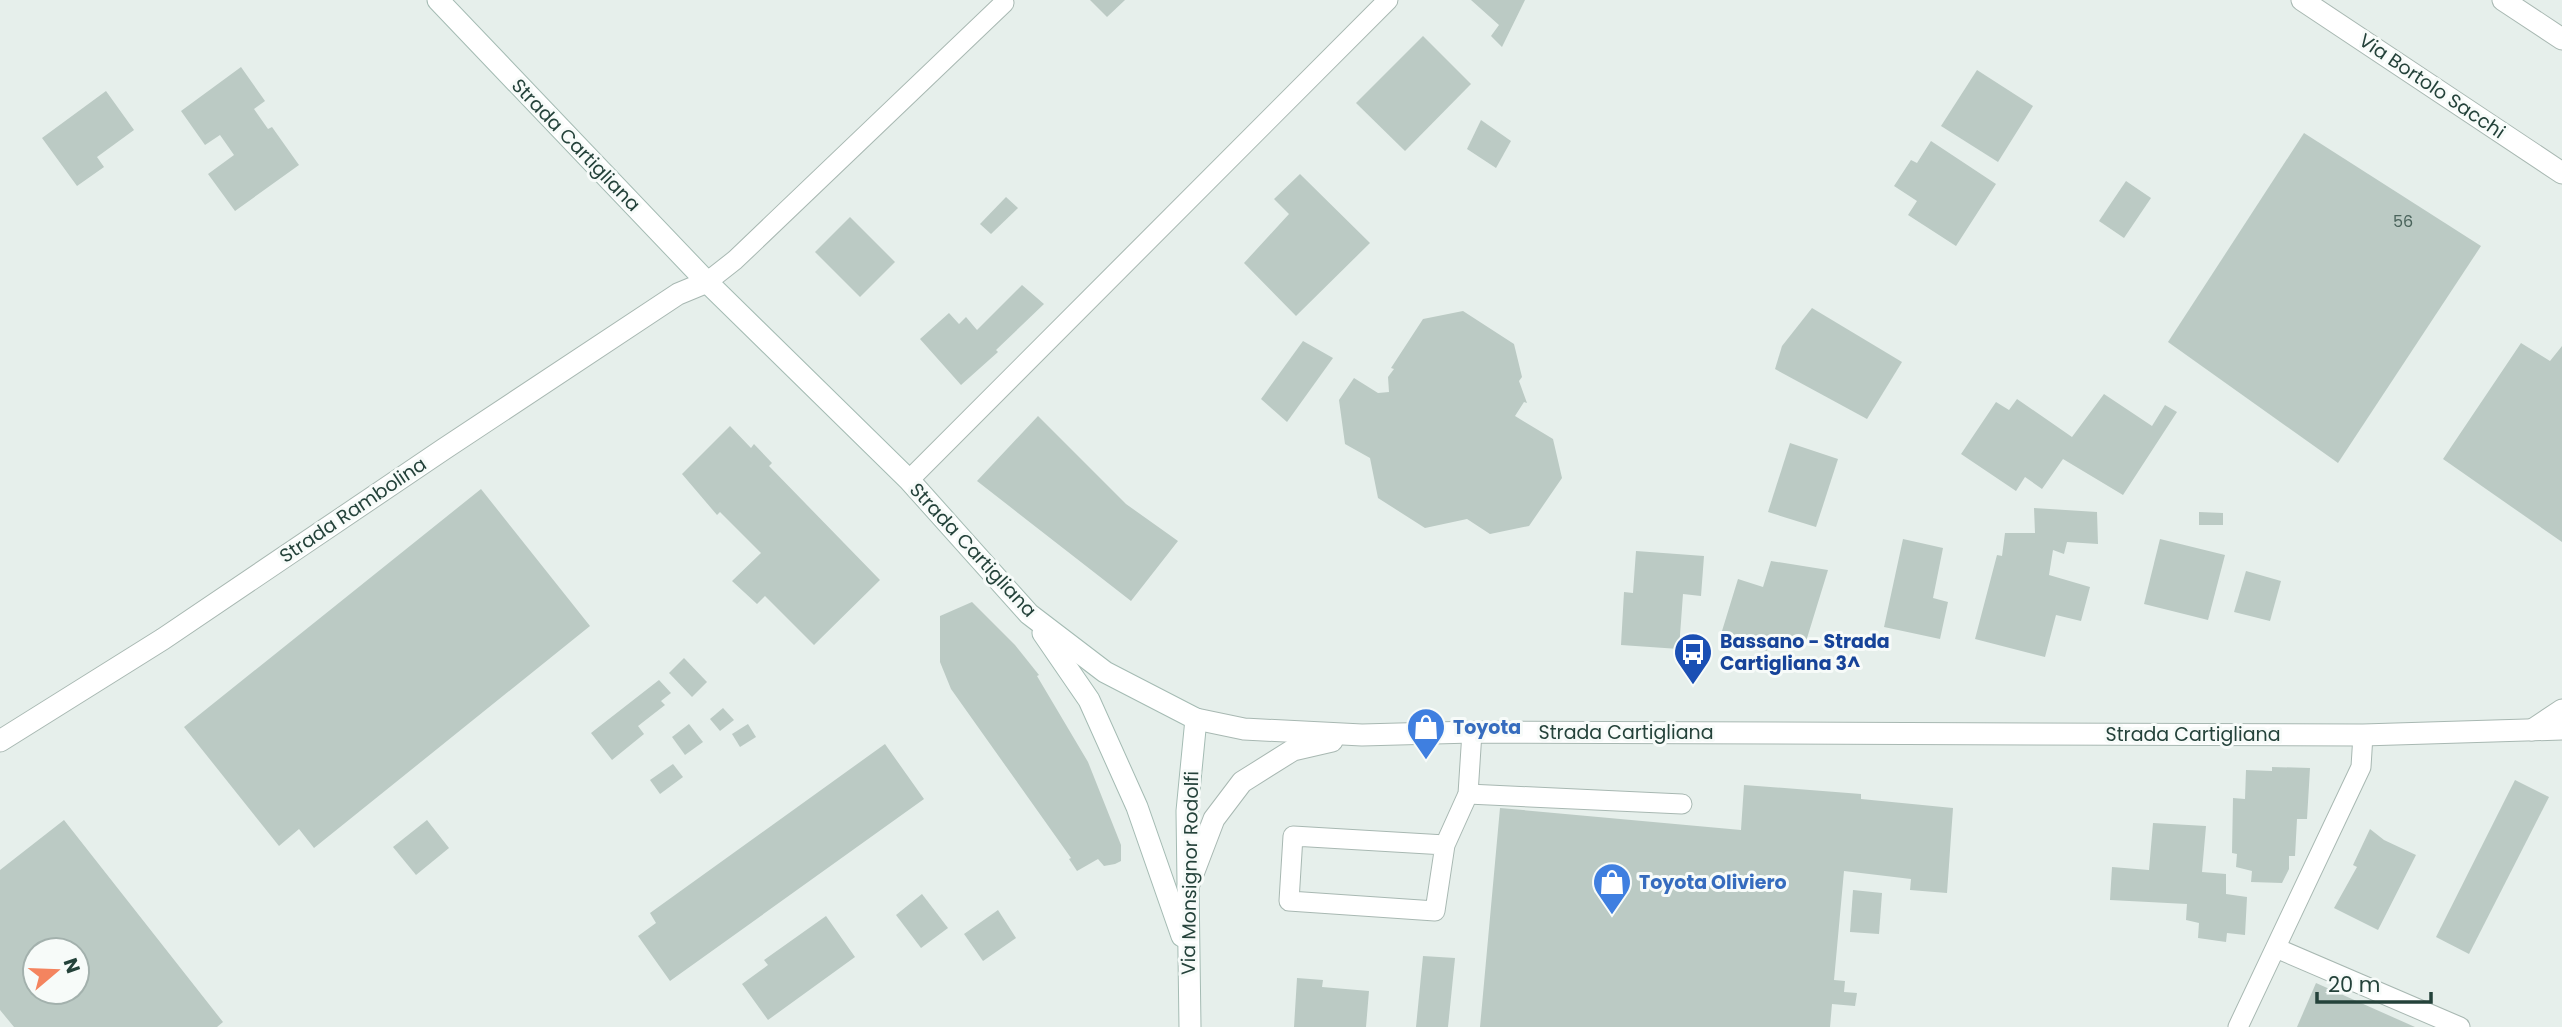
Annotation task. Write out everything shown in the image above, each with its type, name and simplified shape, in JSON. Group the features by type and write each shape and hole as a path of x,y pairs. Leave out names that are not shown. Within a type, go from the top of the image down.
{"street":[{"name":"Strada Cartigliana","path":"438,0 707,282 909,480 1029,614 1105,673 1196,719 1244,729 1362,735 1472,732 2363,734 2562,729"},
{"name":"Via Bortolo Sacchi","path":"2302,0 2562,173"},
{"path":"2503,0 2562,39"},
{"name":"Strada Rambolina","path":"0,741 163,639 678,294 707,282"},
{"path":"1029,614 1089,700 1137,807 1188,954"},
{"path":"2532,730 2562,710"},
{"name":"Via Monsignor Rodolfi","path":"1190,1027 1187,811 1196,719"},
{"path":"1188,888 1214,819 1242,782 1293,750 1362,735"}],"lane":[{"path":"909,480 1388,0"},
{"path":"707,282 736,260 1004,3"},
{"path":"1445,845 1293,836 1289,901 1435,911 1445,845 1468,794 1472,732"},
{"path":"2238,1027 2361,767 2363,734"},
{"path":"1468,794 1682,804"},
{"path":"2276,948 2460,1027"}],"building":[{"path":"1090,0 1125,0 1107,17"},
{"path":"1471,0 1525,0 1502,47 1491,36 1499,25"},
{"path":"1423,36 1471,84 1405,151 1356,103"},
{"path":"241,67 265,101 254,109 268,129 272,127 299,165 235,211 208,174 234,155 220,135 205,145 181,111"},
{"path":"1977,70 2033,106 1998,162 1941,126"},
{"path":"106,91 134,130 97,157 104,167 77,186 42,138"},
{"path":"1481,120 1511,141 1496,168 1467,149"},
{"path":"2304,133 2481,246 2338,463 2168,342"},
{"path":"1931,141 1996,184 1956,246 1908,215 1917,201 1894,186 1911,160 1917,163"},
{"path":"1300,174 1370,243 1296,316 1244,263 1289,214 1274,199"},
{"path":"2126,181 2151,198 2124,238 2099,221"},
{"path":"1006,197 1018,208 991,234 980,224"},
{"path":"850,217 895,262 860,297 815,252"},
{"path":"1022,285 1044,304 996,350 998,352 961,385 920,339 949,313 959,324 966,317 977,330"},
{"path":"1812,308 1902,362 1867,419 1775,369 1782,346"},
{"path":"1463,311 1514,344 1522,377 1519,381 1527,403 1524,402 1515,416 1553,439 1562,478 1529,526 1490,534 1467,519 1425,528 1378,498 1370,458 1345,444 1339,400 1354,378 1378,393 1389,392 1388,377 1394,369 1391,368 1423,319"},
{"path":"1303,341 1333,358 1287,422 1261,399"},
{"path":"2521,343 2550,361 2562,346 2562,542 2443,459"},
{"path":"2104,394 2152,426 2165,405 2177,412 2123,495 2063,459 2042,489 2025,477 2016,491 1961,454 1996,402 2009,410 2017,399 2072,437"},
{"path":"1038,416 1126,504 1178,541 1131,601 977,481"},
{"path":"730,426 751,448 754,444 772,463 769,466 880,580 814,645 765,596 757,604 732,581 761,553 720,512 717,515 682,474"},
{"path":"1790,443 1838,459 1816,527 1768,512"},
{"path":"481,489 590,626 314,848 299,829 279,846 184,727"},
{"path":"2034,508 2097,512 2098,544 2067,542 2064,554 2053,550 2049,575 2090,587 2081,621 2056,615 2045,657 1975,639 1997,555 2002,556 2005,533 2035,533"},
{"path":"2199,512 2223,513 2223,525 2199,525"},
{"path":"1903,539 1943,548 1933,598 1948,602 1940,639 1884,627"},
{"path":"2160,539 2225,555 2208,620 2144,604"},
{"path":"1636,551 1704,556 1701,596 1683,594 1679,649 1621,645 1624,592 1633,593"},
{"path":"1771,561 1828,570 1804,648 1771,638 1767,651 1743,644 1745,638 1722,631 1738,579 1763,587"},
{"path":"2246,571 2281,581 2270,621 2234,612"},
{"path":"972,602 1015,645 1039,675 1037,676 1088,762 1121,845 1121,861 1104,866 1098,859 1077,871 1069,859 1071,858 951,689 940,662 940,616"},
{"path":"684,658 707,682 692,697 669,673"},
{"path":"659,680 671,693 661,701 665,705 638,726 644,734 612,760 591,733"},
{"path":"723,708 734,720 720,731 710,719"},
{"path":"689,724 703,742 685,755 672,737"},
{"path":"748,724 756,737 740,747 732,734"},
{"path":"885,744 924,799 670,981 638,936 656,923 650,913"},
{"path":"673,764 683,777 660,794 650,780"},
{"path":"2272,767 2310,768 2307,819 2297,819 2295,856 2289,856 2289,869 2282,883 2251,882 2252,871 2236,867 2237,854 2232,853 2233,798 2245,799 2246,770 2272,771"},
{"path":"2515,780 2549,797 2469,954 2436,937"},
{"name":"Toyota Oliviero","path":"1744,785 1861,794 1861,799 1953,808 1947,893 1910,890 1911,879 1844,871 1834,980 1845,981 1844,992 1857,993 1855,1006 1832,1004 1830,1027 1480,1027 1500,808 1741,830"},
{"path":"64,820 223,1022 217,1027 14,1027 0,1010 0,870"},
{"path":"427,820 449,848 416,875 393,847"},
{"path":"2153,823 2206,826 2202,872 2226,874 2226,894 2247,897 2245,935 2227,933 2226,942 2198,938 2199,923 2186,920 2187,904 2110,900 2112,867 2149,870"},
{"path":"2370,829 2384,840 2416,855 2378,930 2334,908 2357,867 2353,865"},
{"path":"1853,890 1882,893 1879,934 1850,932"},
{"path":"922,894 948,928 921,948 896,915"},
{"path":"998,910 1016,938 983,961 964,934"},
{"path":"826,916 855,957 768,1020 742,984 768,965 764,960"},
{"path":"1423,956 1455,958 1448,1027 1416,1027"},
{"path":"1297,978 1323,980 1322,987 1369,991 1366,1027 1294,1027"},
{"path":"2316,983 2415,1027 2297,1027"}],"place":[{"name":"Bassano - Strada Cartigliana 3^","path":"1693,686"},
{"name":"Toyota","path":"1426,761"},
{"name":"Toyota Oliviero","path":"1612,916"}]}
